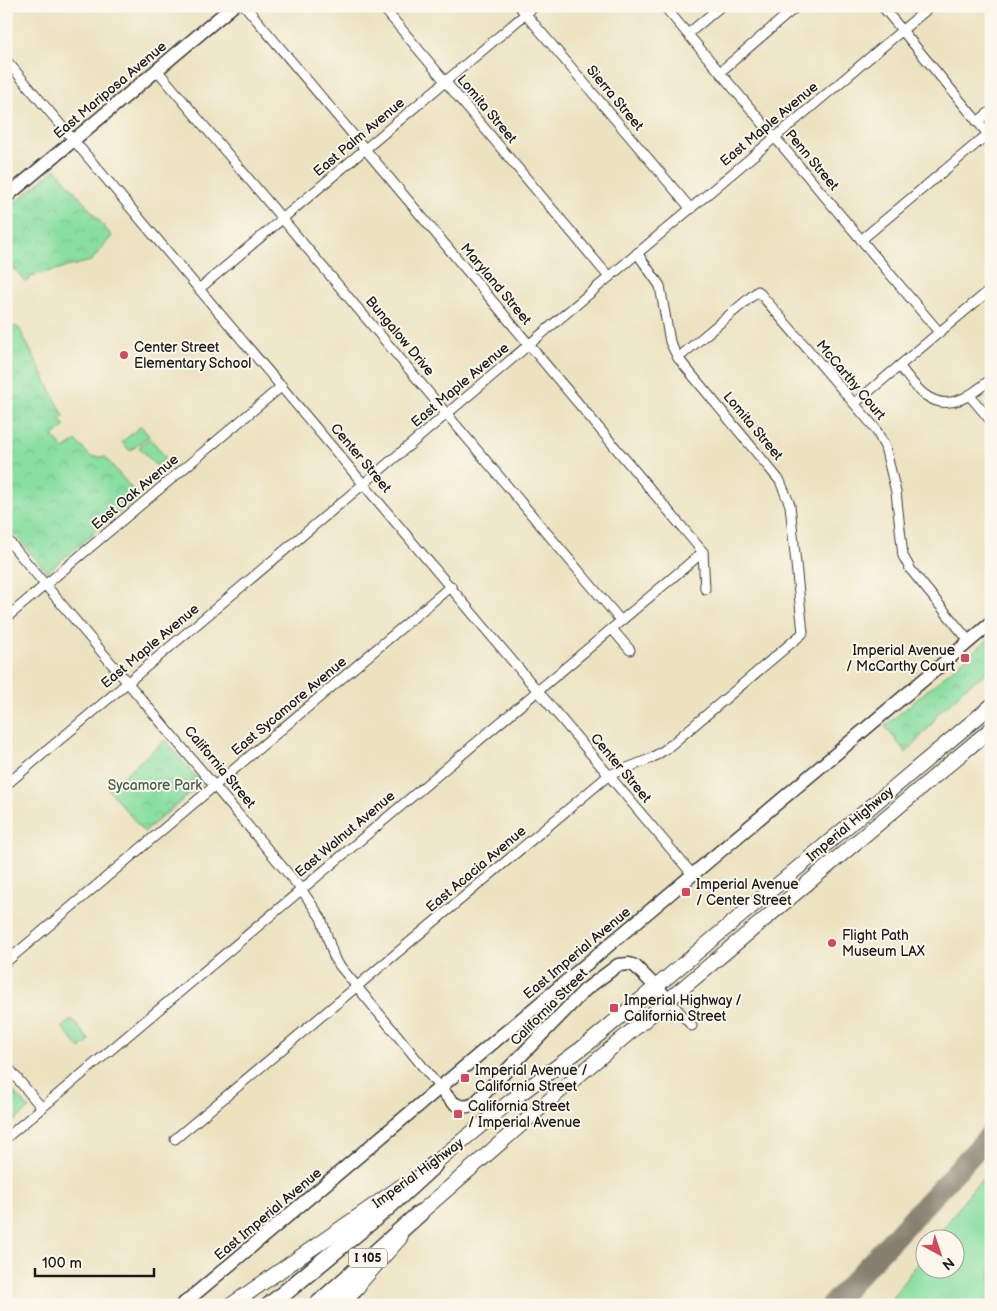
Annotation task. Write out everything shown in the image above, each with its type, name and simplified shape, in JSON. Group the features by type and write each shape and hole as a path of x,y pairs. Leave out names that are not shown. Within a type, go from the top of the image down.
{"highway":[{"name":"I 105","path":"270,1305 388,1207 434,1165"},
{"name":"I 105","path":"317,1305 420,1213"},
{"path":"340,1305 358,1285"}],"main road":[{"name":"Imperial Highway","path":"231,1305 434,1165 512,1100 590,1042 991,706"},
{"name":"Imperial Highway","path":"358,1285 391,1249 420,1213 532,1114 991,729"}],"street":[{"name":"East Mariposa Avenue","path":"6,197 233,6"},
{"name":"Maryland Street","path":"245,6 702,552"},
{"name":"Lomita Street","path":"382,6 609,277"},
{"name":"Sierra Street","path":"519,6 691,208"},
{"name":"East Palm Avenue","path":"199,289 535,6"},
{"name":"Penn Street","path":"664,6 939,332"},
{"path":"688,34 721,6"},
{"path":"720,72 798,6"},
{"path":"861,240 989,136 882,6"},
{"name":"East Maple Avenue","path":"6,785 931,6"},
{"name":"Center Street","path":"6,60 540,690 692,874"},
{"name":"Bungalow Drive","path":"157,70 622,621"},
{"path":"977,122 991,111"},
{"name":"Lomita Street","path":"637,253 660,286 670,342 678,358 780,481 790,505 803,633"},
{"path":"855,403 991,289"},
{"name":"McCarthy Court","path":"678,358 758,291 875,428 885,447 896,492 904,556 911,570 969,641"},
{"path":"899,366 925,395 934,400 953,403 970,396 991,379"},
{"name":"East Oak Avenue","path":"6,618 282,386"},
{"path":"970,396 991,421"},
{"name":"California Street","path":"6,538 300,888 321,918 335,960 356,988 456,1105 462,1108 474,1104 579,996 618,965 629,964 635,966 692,1026"},
{"path":"702,552 705,589"},
{"name":"East Walnut Avenue","path":"6,1138 300,888 540,690 702,552"},
{"name":"East Sycamore Avenue","path":"6,962 451,586"},
{"name":"East Imperial Avenue","path":"182,1305 991,623"},
{"path":"612,629 630,650"},
{"name":"East Acacia Avenue","path":"175,1139 609,775 650,759 666,749 803,633"},
{"path":"6,1065 42,1108"}],"green space":[{"path":"56,169 112,236 91,261 34,275 26,282 6,259 6,210"},
{"path":"14,326 19,328 64,416 60,420 65,426 53,437 64,449 76,441 91,457 105,457 138,496 47,572 6,524 6,462 15,454 6,443 6,428 9,425 6,421 6,332"},
{"path":"141,426 149,436 130,451 122,442"},
{"path":"150,438 166,458 156,466 139,447"},
{"path":"991,637 991,669 963,689 956,698 938,713 931,725 906,753 885,726"},
{"name":"Sycamore Park","path":"165,740 201,784 144,832 108,789"},
{"path":"72,1019 90,1041 80,1049 62,1027"},
{"path":"6,1083 29,1109 7,1127 6,1126"},
{"path":"991,1170 991,1297 983,1305 887,1305 914,1268 914,1278 964,1278 964,1228 944,1228 972,1190"}],"taxiway":[{"path":"831,1305 991,1134"}],"place":[{"name":"Center Street Elementary School","path":"124,355"},
{"name":"Imperial Avenue / McCarthy Court","path":"965,658"},
{"name":"Imperial Avenue / Center Street","path":"686,892"},
{"name":"Flight Path Museum LAX","path":"832,943"},
{"name":"Imperial Highway / California Street","path":"614,1008"},
{"name":"Imperial Avenue / California Street","path":"465,1078"},
{"name":"California Street / Imperial Avenue","path":"458,1114"}]}
